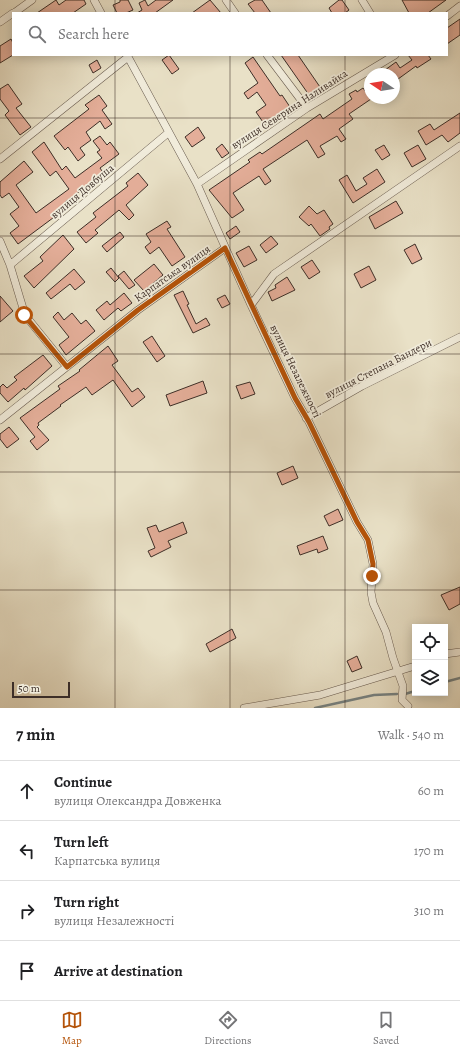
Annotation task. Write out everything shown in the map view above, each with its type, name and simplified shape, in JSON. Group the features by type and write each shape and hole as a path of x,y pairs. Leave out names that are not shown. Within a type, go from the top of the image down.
{"street":[{"path":"14,12 32,0"},
{"path":"94,0 100,12"},
{"path":"226,0 234,12"},
{"path":"362,0 369,12"},
{"path":"448,15 460,6"},
{"path":"0,22 12,14"},
{"path":"0,159 127,56"},
{"name":"вулиця Незалежності","path":"127,56 197,184 251,305 357,522 368,540 373,564 371,592 373,603 386,632 403,686 402,700 408,706"},
{"path":"268,56 306,108"},
{"name":"вулиця Северина Наливайка","path":"197,184 306,108 393,56"},
{"name":"вулиця Довбуша","path":"10,265 168,133"},
{"path":"251,305 279,271 460,146"},
{"path":"0,241 10,265 24,315 67,367"},
{"name":"Карпатська вулиця","path":"0,420 138,310 225,248"},
{"name":"вулиця Степана Бандери","path":"306,418 362,386 460,338"},
{"path":"448,654 460,652"},
{"path":"244,708 320,695 412,667"}],"building":[{"path":"56,0 59,5 66,0 84,0 86,4 74,12 38,12"},
{"path":"120,0 128,0 133,10 128,12 116,12 113,5 120,2"},
{"path":"145,0 148,6 156,0 173,0 156,12 139,12 142,10 139,3"},
{"path":"210,0 220,12 193,12"},
{"path":"255,0 262,0 270,12 254,12 248,4"},
{"path":"339,0 342,0 349,10 346,12 331,12 329,8"},
{"path":"402,0 446,0 429,12 408,12"},
{"path":"460,19 460,35 448,43 448,27"},
{"path":"11,39 12,56 0,63 0,46"},
{"path":"170,56 179,69 172,74 162,60"},
{"path":"282,56 299,56 320,87 309,95"},
{"path":"409,56 429,56 431,59 417,68 416,66 400,78 400,68 412,60"},
{"path":"253,57 280,96 282,95 290,107 265,125 256,112 266,105 257,92 248,99 244,93 258,83 245,63"},
{"path":"97,60 101,68 93,73 89,65"},
{"path":"396,62 400,68 388,68"},
{"path":"8,84 22,104 16,108 31,127 20,135 5,115 9,111 0,99 0,89"},
{"path":"363,88 364,89 364,104 349,114 353,119 339,129 346,139 341,142 337,136 320,146 325,154 318,158 307,140 263,169 271,181 265,185 259,176 233,193 244,210 232,218 209,190 250,162 248,160 260,152 262,154 320,114 323,119 352,99 349,94 356,90 357,92"},
{"path":"99,95 107,106 102,110 112,124 105,129 100,121 86,132 91,140 80,148 85,155 78,161 68,147 65,150 54,136 89,109 85,105"},
{"path":"460,113 460,133 448,142 442,135 426,145 418,131 430,124 434,130"},
{"path":"198,127 205,138 192,147 185,137"},
{"path":"100,136 107,145 110,142 119,154 100,168 104,174 65,202 69,206 18,244 10,233 19,226 10,214 19,207 9,193 2,198 0,195 0,182 24,161 33,172 16,185 36,213 69,189 56,171 50,176 32,152 44,142 62,170 66,166 75,178 102,158 97,152 100,150 93,141"},
{"path":"222,144 229,153 222,158 216,149"},
{"path":"384,145 390,155 382,160 375,150"},
{"path":"418,145 426,159 412,167 404,153"},
{"path":"377,169 385,182 353,203 339,180 347,175 356,191 367,184 363,178"},
{"path":"138,173 148,185 126,205 134,215 129,220 119,210 95,230 98,233 86,243 77,232 96,217 93,213 128,186 126,183"},
{"path":"396,201 403,213 375,229 369,217"},
{"path":"309,206 317,214 324,210 333,224 329,227 330,229 320,236 311,224 309,226 299,217"},
{"path":"167,221 171,227 167,229 185,257 172,266 159,247 150,254 145,247 151,242 146,234"},
{"path":"236,226 240,232 230,239 226,233"},
{"path":"120,232 124,237 107,252 102,246"},
{"path":"63,235 74,249 34,288 24,276 43,261 40,257"},
{"path":"271,236 278,244 266,253 260,245"},
{"path":"415,244 422,259 412,264 404,250"},
{"path":"249,246 257,260 244,267 236,253"},
{"path":"312,260 320,272 309,279 301,267"},
{"path":"154,264 163,275 144,291 134,280"},
{"path":"369,266 376,280 361,288 354,274"},
{"path":"111,268 119,278 115,282 106,272"},
{"path":"74,269 85,282 75,290 70,284 51,299 46,293"},
{"path":"124,271 135,285 129,289 118,276"},
{"path":"287,277 295,290 272,301 268,292 276,288 275,285"},
{"path":"183,291 189,304 187,305 196,324 206,318 210,325 193,333 174,295"},
{"path":"124,293 132,303 121,311 118,308 104,320 96,310 107,301 110,305"},
{"path":"225,295 230,304 222,308 217,299"},
{"path":"0,296 13,311 0,322"},
{"path":"58,312 64,320 72,313 81,324 86,320 95,331 66,355 59,345 69,337 53,317"},
{"path":"152,336 165,356 157,362 143,342"},
{"path":"108,346 118,361 112,365 132,392 138,388 145,397 132,407 113,380 92,395 86,387 38,423 39,425 37,427 49,440 37,450 30,441 35,437 20,418 60,389 58,386 80,371 79,370"},
{"path":"43,355 52,366 25,390 24,388 8,402 0,393 0,387 3,384 7,388 17,380 14,377"},
{"path":"203,381 207,393 170,406 166,395"},
{"path":"250,382 255,394 241,399 236,386"},
{"path":"9,427 19,439 7,448 0,439 0,434"},
{"path":"293,466 298,478 282,485 277,473"},
{"path":"338,509 343,520 329,526 324,516"},
{"path":"183,522 187,533 168,541 171,547 151,557 148,551 155,548 147,528 156,525 159,532"},
{"path":"323,536 328,549 318,553 317,549 300,555 297,546"},
{"path":"460,587 460,604 449,610 441,595"},
{"path":"232,629 236,638 210,652 206,644"},
{"path":"357,656 362,668 352,672 347,661"}],"waterway":[{"path":"448,681 460,678"},
{"path":"405,694 412,692"},
{"path":"315,708 374,695 397,694"}],"route":[{"path":"24,315 67,367 138,310 225,248 295,398 309,422 357,522 368,540 372,551 372,576"}]}
